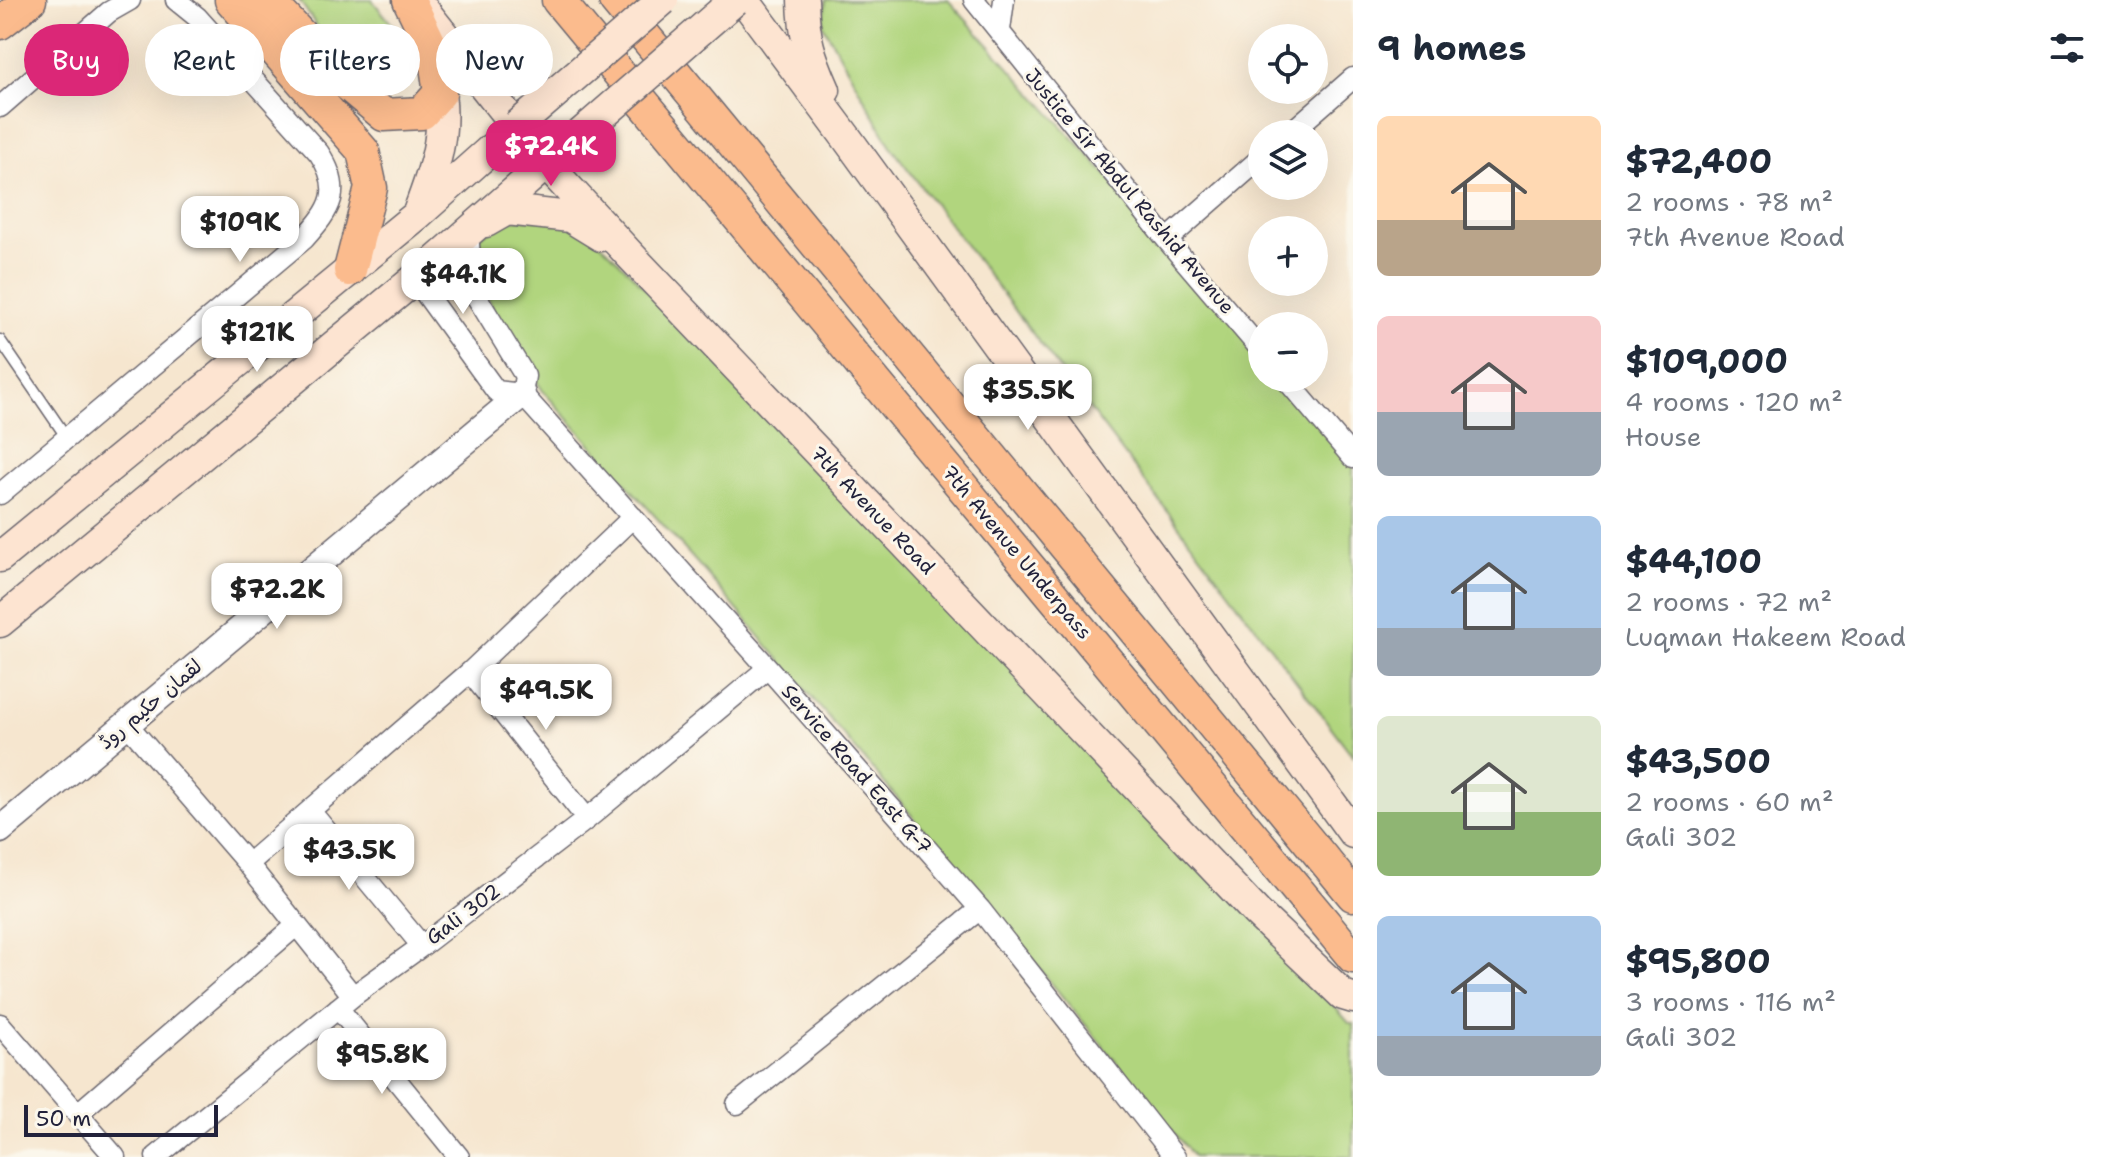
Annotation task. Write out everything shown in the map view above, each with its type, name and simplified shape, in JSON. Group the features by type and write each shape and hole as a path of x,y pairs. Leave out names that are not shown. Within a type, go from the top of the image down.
{"main road":[{"path":"0,23 30,0"},
{"path":"231,0 363,151 371,188 350,270"},
{"path":"268,0 347,84 384,115 422,113 437,96"},
{"path":"412,0 434,52 436,66"},
{"name":"7th Avenue Road","path":"412,0 546,164 629,254 1257,913 1343,995 1353,998"},
{"name":"7th Avenue Underpass","path":"558,0 1353,957"},
{"name":"7th Avenue Underpass","path":"615,0 1353,895"},
{"path":"0,557 416,216 663,0"},
{"path":"0,622 415,279 735,0"},
{"path":"744,0 1353,833"},
{"path":"803,0 804,28 812,60 846,137"},
{"path":"416,216 435,168 443,114 440,96"},
{"path":"468,233 507,210 570,217 629,254"},
{"path":"24,537 56,575"}],"street":[{"path":"0,107 109,12 130,0"},
{"path":"0,494 304,239 329,206 332,181 319,153 197,17 176,0"},
{"name":"Justice Sir Abdul Rashid Avenue","path":"974,0 1167,240 1248,335"},
{"path":"1000,30 1004,0"},
{"path":"1305,120 1353,78"},
{"path":"1167,240 1248,169"},
{"path":"415,279 496,391 522,394 525,376 473,291 468,233"},
{"path":"1298,392 1349,446"},
{"name":"Service Road East G-7","path":"522,394 980,909 1175,1157"},
{"name":"لقمان حکیم روڈ","path":"0,830 522,394"},
{"path":"248,864 470,672 633,517"},
{"name":"Gali 302","path":"156,1157 346,1002 587,819 768,668"},
{"path":"470,672 587,819"},
{"path":"127,724 297,925 346,1002 459,1157"},
{"path":"310,811 422,946"},
{"path":"737,1104 980,909"},
{"path":"77,1114 297,925"},
{"path":"0,1024 115,1157"}],"lane":[{"path":"0,340 67,438"}],"green space":[{"path":"299,0 372,0 392,24 315,24"},
{"path":"826,0 948,0 1248,334 1248,392 1297,392 1353,459 1353,756 892,148 823,25"},
{"path":"570,217 608,250 1202,856 1349,1023 1353,1023 1353,1157 1194,1157 969,883 706,573 543,391 500,325 481,282 476,238 509,220"}]}
